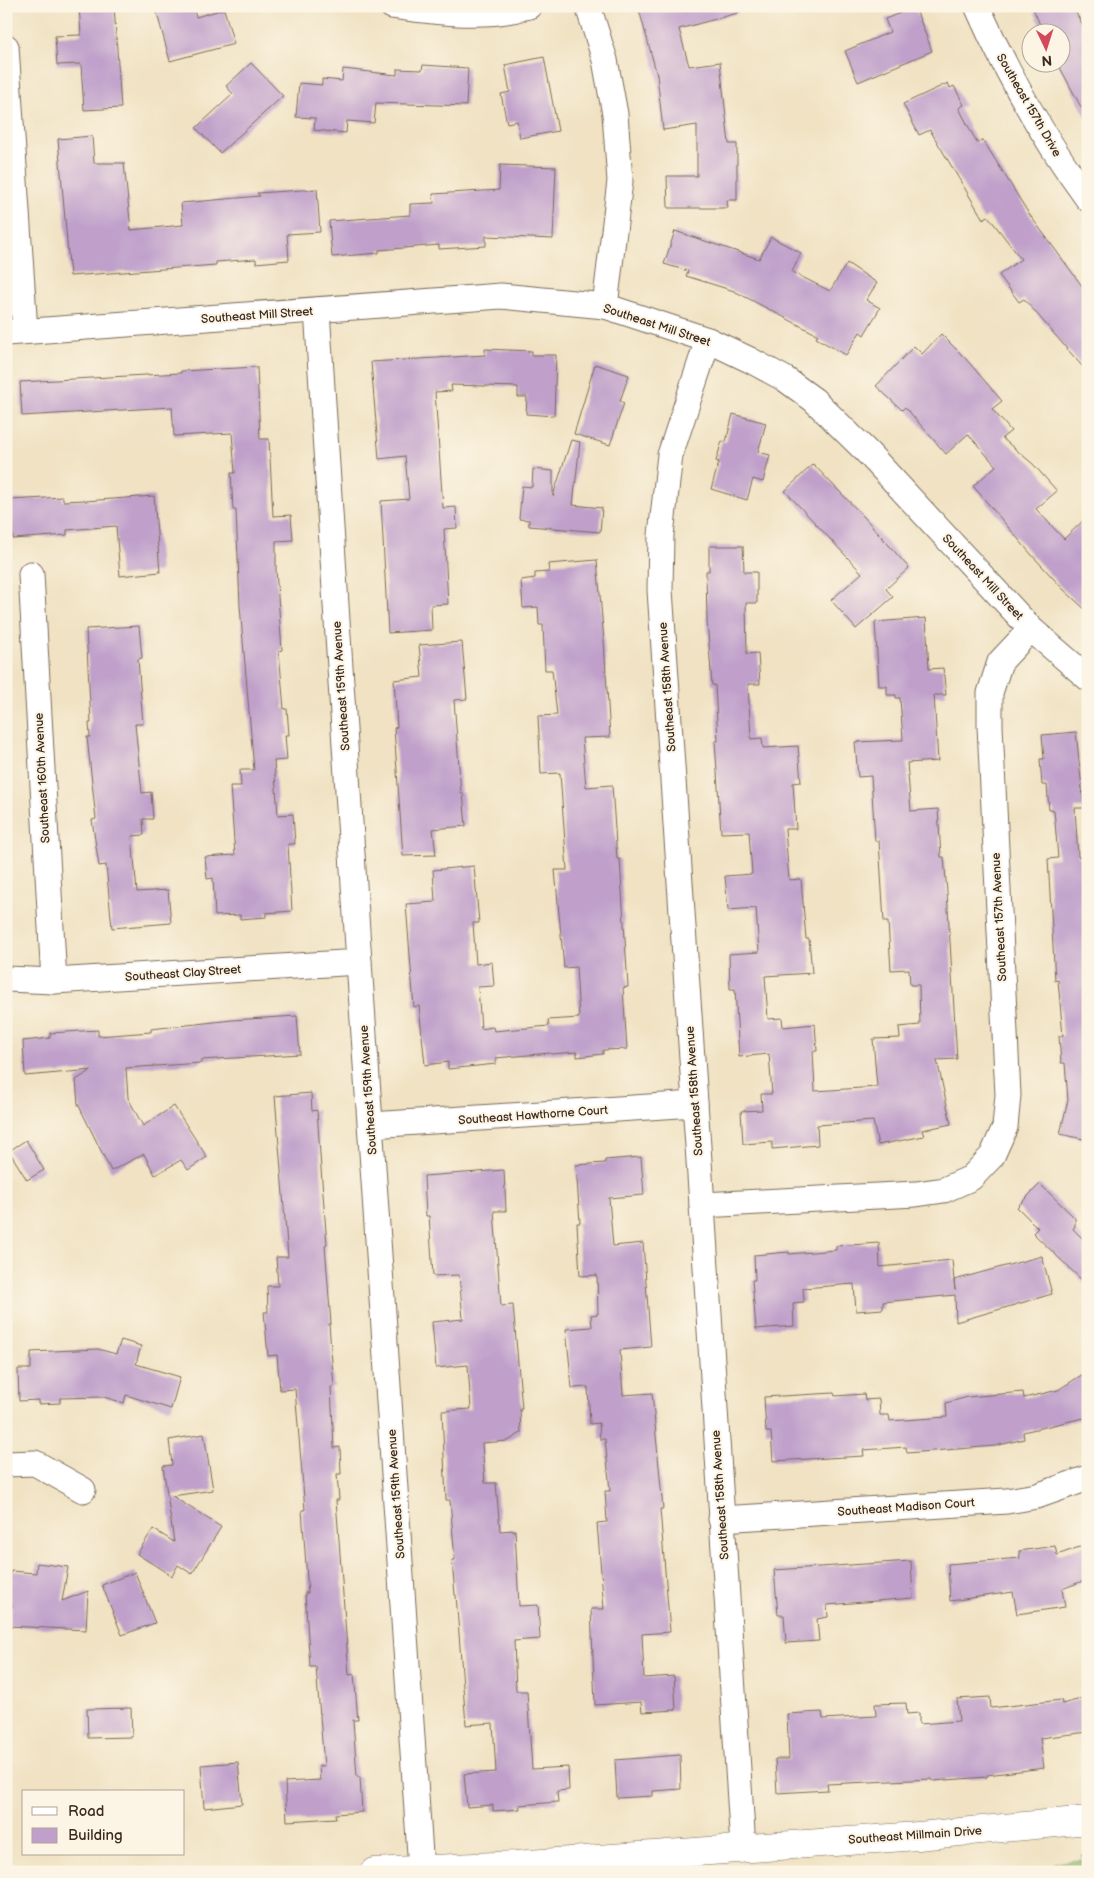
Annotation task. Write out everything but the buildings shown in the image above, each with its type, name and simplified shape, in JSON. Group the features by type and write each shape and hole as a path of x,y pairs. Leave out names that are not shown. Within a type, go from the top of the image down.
{"street":[{"path":"392,6 449,13 479,13 530,6"},
{"path":"588,6 605,60 615,114 620,181 605,306"},
{"name":"Southeast 157th Drive","path":"977,6 997,51 1021,94 1088,199"},
{"path":"6,47 16,332"},
{"name":"Southeast Mill Street","path":"16,332 501,296 605,306 708,340 750,360 785,380 814,400 869,454 1031,629 1088,678"},
{"name":"Southeast 159th Avenue","path":"317,310 421,1869"},
{"name":"Southeast 158th Avenue","path":"708,340 670,455 660,535 660,590 743,1848"},
{"name":"Southeast 160th Avenue","path":"31,574 54,981"},
{"name":"Southeast 157th Avenue","path":"702,1205 916,1194 944,1190 971,1178 992,1156 1005,1127 1008,1095 991,752 990,693 1000,662 1031,629"},
{"name":"Southeast Clay Street","path":"6,979 54,981 359,962"},
{"name":"Southeast Hawthorne Court","path":"371,1125 695,1104"},
{"path":"6,1464 35,1463 83,1490"},
{"name":"Southeast Madison Court","path":"721,1519 1008,1501 1037,1496 1088,1478"},
{"name":"Southeast Millmain Drive","path":"374,1872 515,1865 918,1836 1088,1820"}],"path":[{"path":"1083,1852 1084,1872"}],"green space":[{"path":"1088,1859 1088,1872 1056,1872 1055,1863"}]}
